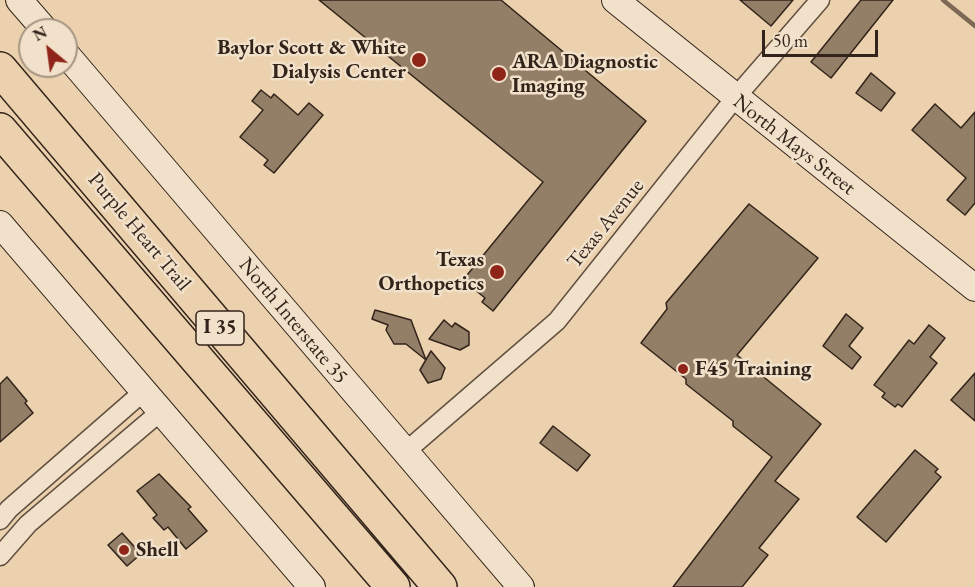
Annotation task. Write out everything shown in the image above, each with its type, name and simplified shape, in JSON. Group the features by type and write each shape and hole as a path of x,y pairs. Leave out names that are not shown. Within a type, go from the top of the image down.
{"highway":[{"name":"Purple Heart Trail","path":"0,69 440,587"},
{"name":"Purple Heart Trail","path":"0,130 393,587"}],"main road":[{"path":"19,0 35,18"},
{"name":"North Mays Street","path":"615,0 975,288"},
{"name":"North Interstate 35","path":"78,68 404,453 521,587"},
{"path":"0,224 142,392 312,587"}],"street":[{"name":"Texas Avenue","path":"404,453 557,321 735,98 820,0"},
{"path":"0,520 142,392"},
{"path":"0,556 28,524 160,411"},
{"path":"65,460 81,479"}],"building":[{"path":"319,0 501,0 646,121 493,311 482,302 485,298 463,280 543,182"},
{"path":"740,0 793,0 771,26"},
{"path":"861,0 893,0 831,78 811,62"},
{"path":"871,73 895,93 881,111 856,93"},
{"path":"261,90 271,98 274,94 298,115 309,103 323,115 274,173 264,165 268,160 240,137 263,110 252,101"},
{"path":"935,104 961,128 975,112 975,203 965,215 947,200 966,178 912,130"},
{"path":"749,204 818,258 737,355 821,424 775,481 799,499 759,548 768,555 742,587 673,587 772,457 733,426 733,421 686,384 686,379 641,343 667,309 666,303"},
{"path":"375,310 411,320 426,360 406,344 394,344 386,330 388,325 372,319"},
{"path":"846,314 863,328 849,346 861,357 852,369 823,346"},
{"path":"444,320 452,327 455,323 469,332 469,345 460,350 429,339"},
{"path":"929,325 945,338 930,357 937,363 902,407 898,404 895,407 882,397 885,393 874,385 909,340 914,344"},
{"path":"431,351 445,368 441,379 428,383 420,370"},
{"path":"975,373 975,421 951,400"},
{"path":"7,377 27,401 25,403 33,413 0,442 0,384"},
{"path":"553,426 590,455 577,471 540,443"},
{"path":"915,450 938,469 935,472 941,477 886,542 857,517"},
{"name":"Shell","path":"159,474 191,507 188,509 207,531 186,549 168,527 164,530 153,518 157,515 137,491"},
{"name":"Shell","path":"122,533 141,554 127,566 108,545"}],"waterway":[{"path":"943,0 975,26"}],"place":[{"name":"Baylor Scott & White Dialysis Center","path":"419,60"},
{"name":"ARA Diagnostic Imaging","path":"499,74"},
{"name":"Texas Orthopetics","path":"497,272"},
{"name":"F45 Training","path":"683,369"},
{"name":"Shell","path":"124,550"}]}
